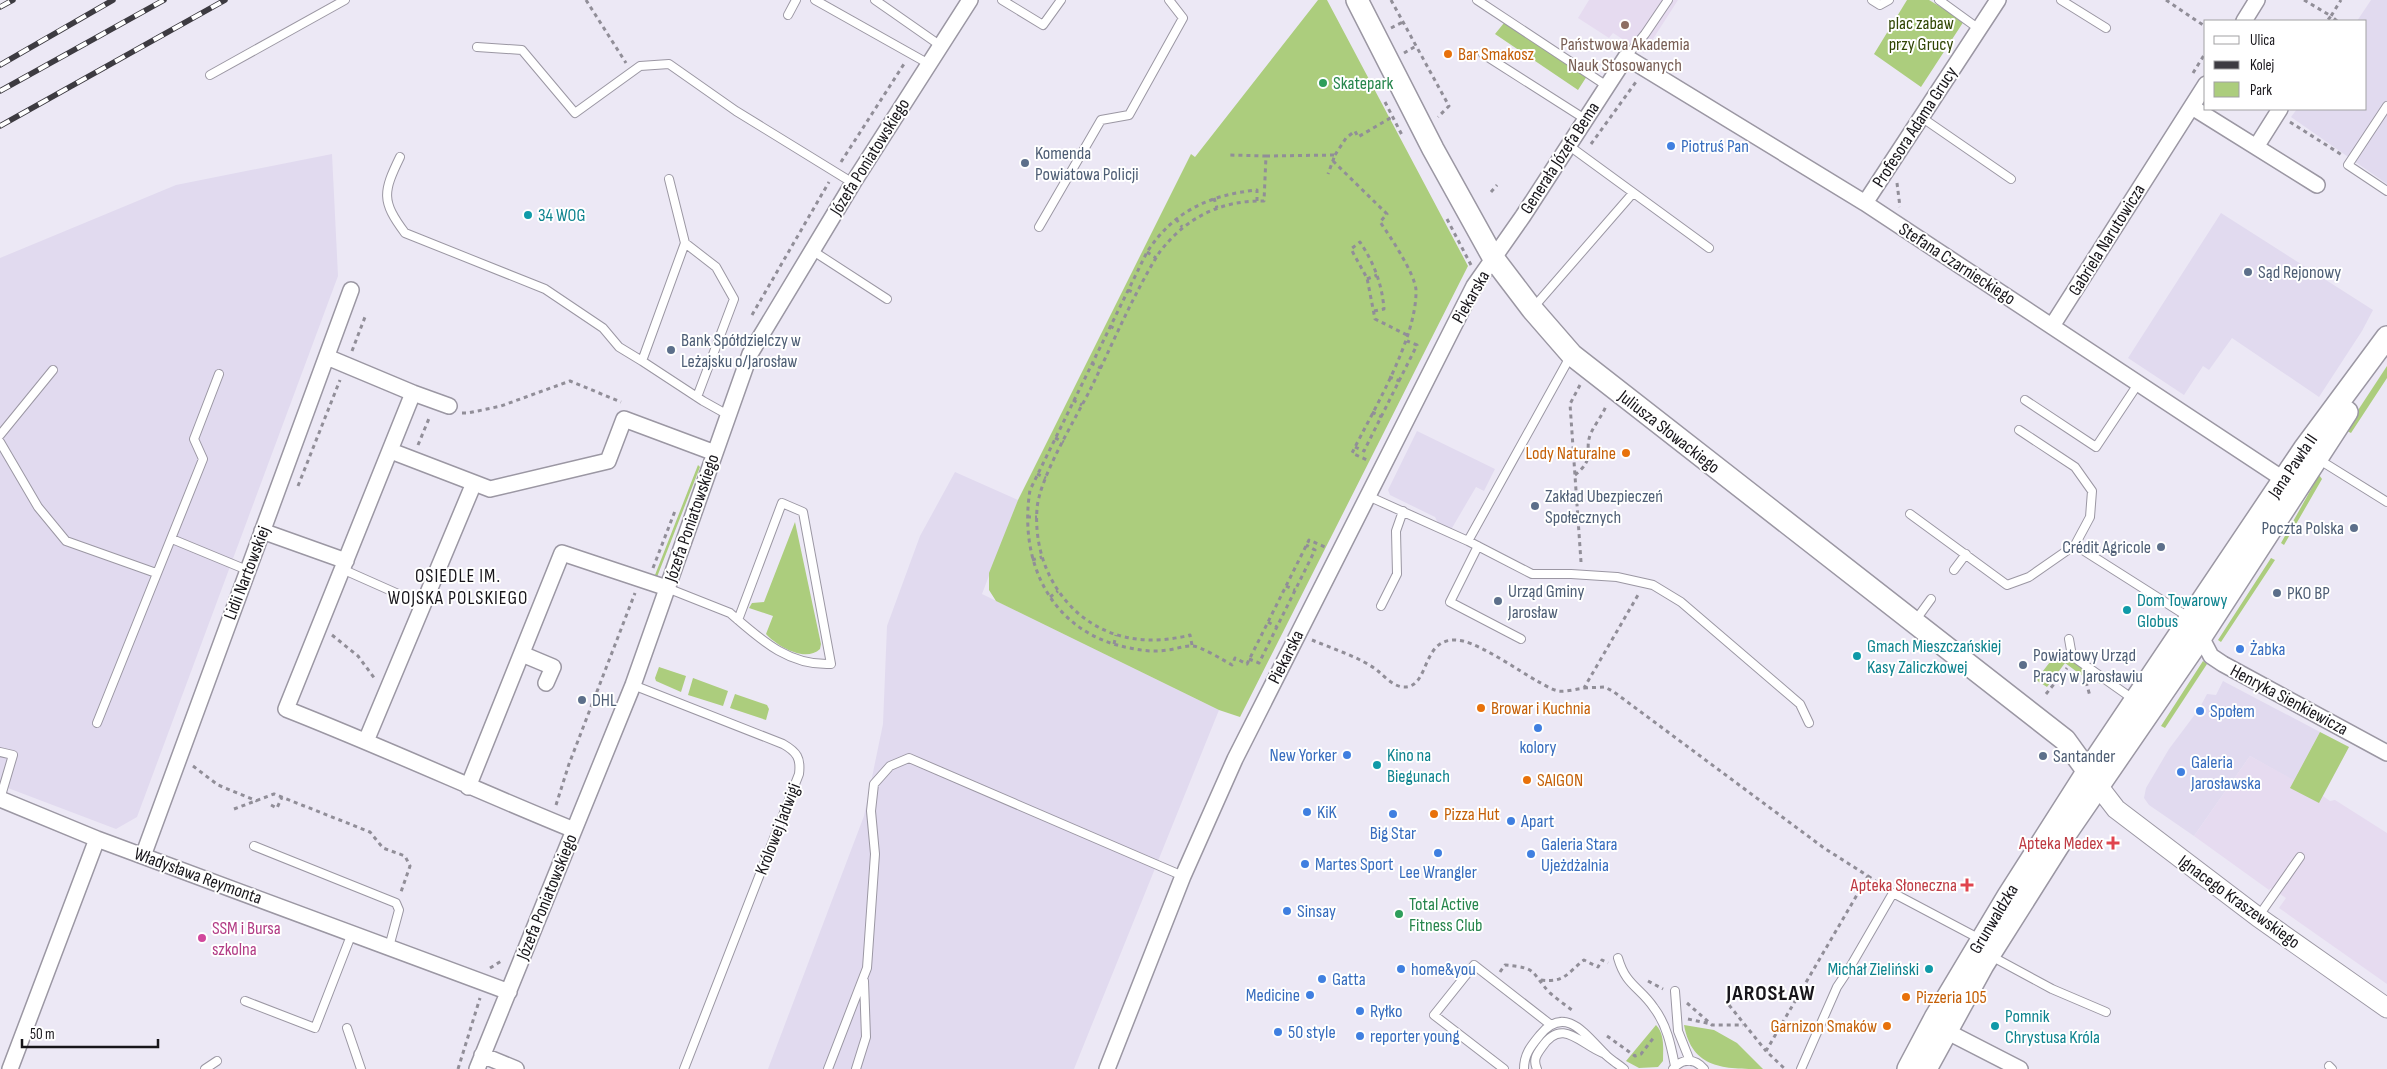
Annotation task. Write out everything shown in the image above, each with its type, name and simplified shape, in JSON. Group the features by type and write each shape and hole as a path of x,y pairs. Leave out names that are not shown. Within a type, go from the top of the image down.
{"main road":[{"name":"Juliusza Słowackiego","path":"1357,0 1433,149 1494,259 1532,309 1572,355 2065,740 2093,780"},
{"name":"Jana Pawła II","path":"2093,780 2137,702 2196,628 2284,479 2387,337"},
{"name":"Jana Pawła II","path":"2093,780 2196,628 2318,459 2387,348"},
{"name":"Grunwaldzka","path":"1908,1069 2093,780"},
{"name":"Grunwaldzka","path":"1926,1069 1985,947"}],"street":[{"name":"Józefa Poniatowskiego","path":"479,1062 633,685 750,354 853,183 970,0"},
{"name":"Profesora Adama Grucy","path":"1865,203 1998,0"},
{"path":"2245,20 2256,0"},
{"name":"Generała Józefa Bema","path":"1494,259 1626,57"},
{"name":"Stefana Czarnieckiego","path":"1626,57 1865,203 2284,479"},
{"name":"Gabriela Narutowicza","path":"2052,326 2204,87"},
{"path":"2192,107 2317,185"},
{"path":"2256,147 2279,111"},
{"name":"Piekarska","path":"1106,1069 1183,876 1235,759 1474,286 1494,259"},
{"name":"Lidii Nartowskiej","path":"143,856 351,290"},
{"path":"327,356 413,393 449,406"},
{"path":"413,393 286,709 574,830"},
{"path":"390,451 490,489 608,461 624,419 715,453"},
{"path":"366,741 474,483"},
{"path":"262,531 344,565"},
{"path":"468,787 562,553 667,588"},
{"name":"Henryka Sienkiewicza","path":"2196,628 2211,656 2223,664 2387,753"},
{"path":"522,654 553,667 546,684"},
{"name":"Ignacego Kraszewskiego","path":"2093,780 2116,809 2258,916 2387,1008"},
{"name":"Władysława Reymonta","path":"0,799 97,839 509,992"},
{"path":"10,1069 97,839"},
{"path":"1946,1031 2020,1069"},
{"path":"479,1062 516,1069"}],"lane":[{"path":"210,75 345,0"},
{"path":"788,15 796,0"},
{"path":"815,0 929,64"},
{"path":"875,0 941,46"},
{"path":"1002,0 1044,25 1061,0"},
{"path":"1039,227 1102,120 1129,115 1183,18 1169,0"},
{"path":"1477,0 1607,86"},
{"path":"1626,57 1645,34 1668,0"},
{"path":"1872,0 1880,5 1889,0"},
{"path":"1939,0 1979,29"},
{"path":"2061,0 2106,28"},
{"path":"477,47 522,50 574,113 640,66 670,64 736,111 853,183"},
{"path":"1483,54 1585,119"},
{"path":"2387,106 2348,165 2387,191"},
{"path":"1921,117 2011,179"},
{"path":"1568,146 1709,248"},
{"path":"400,156 387,184 387,201 392,216 406,233 545,289 603,328 619,347 696,397 728,415"},
{"path":"642,361 685,243 669,179"},
{"path":"1532,309 1633,193"},
{"path":"685,243 716,267 734,299 696,397"},
{"path":"813,251 887,299"},
{"path":"1468,541 1572,355"},
{"path":"0,435 53,370"},
{"path":"97,723 203,459 194,439 219,374"},
{"path":"2025,400 2096,446 2138,384"},
{"path":"1910,514 2007,584 2029,577 2075,545 2090,517 2092,490 2075,467 2019,430"},
{"path":"0,442 38,507 66,541 156,573"},
{"path":"2318,459 2387,502"},
{"path":"1368,496 1468,541 1532,574 1617,577 1652,585 1681,602 1800,704 1809,723"},
{"path":"667,588 730,612 738,620 787,657 814,665 831,664 802,512 782,503 738,620"},
{"path":"1381,606 1397,574 1396,532 1403,511"},
{"path":"172,539 247,570"},
{"path":"2075,545 2196,628"},
{"path":"1478,546 1450,602 1521,639"},
{"path":"1954,570 1966,554"},
{"path":"344,565 423,605"},
{"path":"1914,623 1931,599"},
{"path":"2069,639 2072,656 2137,702"},
{"name":"Królowej Jadwigi","path":"633,685 783,744 794,750 799,759 799,774 684,1069"},
{"path":"0,752 13,755 0,799"},
{"path":"828,1069 867,968 875,854 871,811 874,784 890,766 909,758 1183,876"},
{"path":"254,846 396,903 399,910 389,947"},
{"path":"2258,916 2300,858"},
{"path":"1801,1069 1837,986 1849,969 1893,893 2052,989 2106,1012"},
{"path":"245,1002 315,1028 352,933"},
{"path":"1618,958 1630,985 1649,1001 1660,1015 1666,1029 1674,1068 1690,1060"},
{"path":"1504,1069 1434,1015 1474,965 1551,1026"},
{"path":"856,1069 866,1036 863,977"},
{"path":"1675,991 1678,1031 1690,1060 1699,1064 1704,1069"},
{"path":"1524,1069 1524,1059 1527,1052 1544,1031 1551,1026 1565,1021 1573,1024 1595,1041 1605,1054 1624,1069"},
{"path":"347,1028 362,1069"},
{"path":"1537,1069 1535,1063 1537,1054 1549,1038 1558,1033 1568,1033 1590,1048 1605,1054"},
{"path":"205,1069 217,1062"}],"path":[{"path":"586,0 632,72"},
{"path":"1391,0 1449,106 1438,117"},
{"path":"2166,0 2204,26"},
{"path":"2304,0 2336,20"},
{"path":"2328,20 2341,0"},
{"path":"1390,28 1403,22"},
{"path":"1404,54 1416,46"},
{"path":"1582,156 1635,82 1642,78"},
{"path":"2279,111 2338,153"},
{"path":"1328,174 1335,156 1346,138 1355,131 1358,137 1392,117"},
{"path":"1229,155 1335,156"},
{"path":"1192,645 1190,635 1154,641 1116,635 1084,618 1058,591 1042,557 1038,544 1037,517 1040,496 1046,478 1156,258 1166,243 1182,227 1199,216 1233,203 1264,201 1266,156"},
{"path":"1333,161 1388,214 1380,222 1395,244 1416,289 1409,336 1352,453 1359,457"},
{"path":"1896,178 1901,212"},
{"path":"1491,192 1497,185"},
{"path":"1256,201 1257,190 1231,192 1194,207 1162,232 1147,252 1030,490 1027,517 1032,560 1050,597 1064,614 1079,626 1114,644 1143,650 1192,645 1232,665 1235,658 1247,664 1308,540 1319,544"},
{"path":"1214,198 1217,208"},
{"path":"1176,220 1182,227"},
{"path":"1374,311 1384,309 1377,275 1368,254 1360,242 1351,249 1367,279 1375,319 1409,336"},
{"path":"1147,252 1156,258"},
{"path":"1367,279 1377,275"},
{"path":"1128,290 1137,294"},
{"path":"1110,326 1119,331"},
{"path":"1355,447 1364,451 1400,381 1417,346 1407,341"},
{"path":"1092,364 1101,368"},
{"path":"1390,377 1400,381"},
{"path":"449,406 451,409 468,414 508,404 570,381 625,404 624,419"},
{"path":"1580,385 1570,404 1582,575"},
{"path":"1073,400 1082,405"},
{"path":"1575,475 1588,460 1590,434 1601,419 1606,406"},
{"path":"1372,412 1382,417"},
{"path":"417,448 431,414"},
{"path":"1055,438 1064,442"},
{"path":"1037,474 1046,478"},
{"path":"555,822 552,814 569,764 639,583 646,581 678,505"},
{"path":"1027,517 1037,517"},
{"path":"1249,659 1259,663 1277,627 1315,550 1306,545"},
{"path":"1032,560 1042,557"},
{"path":"1584,688 1644,583"},
{"path":"1286,586 1295,590"},
{"path":"1050,597 1058,591"},
{"path":"1079,626 1084,618"},
{"path":"1268,622 1277,627"},
{"path":"320,625 358,656 385,695"},
{"path":"1298,634 1371,666 1392,683 1405,687 1415,684 1420,679 1426,661 1437,646 1455,640 1475,646 1550,688 1566,691 1605,687 1824,848 1893,893"},
{"path":"1114,644 1116,635"},
{"path":"1154,641 1155,650"},
{"path":"2046,694 2066,667 2073,672"},
{"path":"2080,677 2086,682 2090,696"},
{"path":"189,763 218,785 257,801"},
{"path":"234,809 274,794 354,828 370,832 380,845 390,853 405,856 410,866 396,903"},
{"path":"271,805 277,808 282,797"},
{"path":"1766,1051 1868,876"},
{"path":"458,1069 490,966 500,963 505,957"},
{"path":"1541,980 1556,981 1584,960 1598,967 1602,960 1604,961"},
{"path":"1494,980 1505,965 1527,968 1541,980 1553,996 1580,1016"},
{"path":"1681,999 1691,1005 1712,1025"},
{"path":"1729,1004 1743,1025 1785,1069"},
{"path":"1683,1017 1712,1025 1743,1025"},
{"path":"1601,1032 1635,1056 1641,1054 1660,1030"},
{"path":"1778,1069 1780,1064"}],"shaded area":[{"name":"Państwowa Akademia Nauk Stosowanych","path":"1589,0 1678,0 1644,53 1613,33 1609,38 1578,18"},
{"path":"2371,0 2387,0 2387,184 2291,117 2296,110 2367,110 2367,20 2358,20"},
{"path":"332,154 338,276 137,817 116,829 0,785 0,258 176,185"},
{"name":"Sąd Rejonowy","path":"2221,213 2373,310 2362,331 2319,397 2232,338 2209,370 2203,366 2184,395 2128,358"},
{"path":"1417,431 1495,469 1484,491 1476,487 1452,528 1438,523 1435,517 1390,495 1388,490"},
{"path":"955,472 1018,500 982,594 1219,710 1074,1069 768,1069 864,816 883,724 887,626 920,536"},
{"path":"2223,681 2320,732 2294,781 2250,756 2194,836 2149,805 2144,798 2146,788 2169,749 2196,713 2194,711 2198,711 2207,694 2216,695"},
{"path":"2320,732 2349,747 2323,796 2330,801 2335,800 2387,833 2387,984 2279,908 2286,898 2271,888 2269,890 2194,836 2250,756 2294,780"}],"green space":[{"path":"1318,0 1327,0 1468,266 1240,717 1219,710 996,601 989,590 989,573 1018,500 1191,154 1195,157"},
{"name":"plac zabaw przy Grucy","path":"1907,0 1929,0 1964,21 1921,87 1874,54"},
{"path":"1504,23 1587,76 1578,90 1495,34"},
{"path":"2387,366 2387,378 2351,433 2345,430"},
{"path":"698,465 700,467 657,577 655,575"},
{"path":"2319,475 2322,479 2284,545 2281,543"},
{"path":"795,522 821,644 820,649 814,653 807,654 799,654 784,648 771,639 766,634 773,616 749,608 752,603 764,602"},
{"path":"2271,558 2275,560 2221,642 2218,640"},
{"path":"2060,649 2101,681 2100,684 2090,677 2088,680 2065,663 2047,687 2036,680"},
{"path":"2203,661 2207,664 2165,728 2161,726"},
{"path":"659,667 686,676 681,692 656,681 655,678"},
{"path":"693,678 728,691 723,706 688,695"},
{"path":"735,694 767,705 769,709 766,720 730,708"},
{"path":"2320,732 2349,747 2319,803 2290,788"},
{"path":"1656,1025 1661,1033 1663,1047 1663,1061 1658,1067 1639,1068 1626,1061"},
{"path":"1684,1025 1714,1030 1737,1043 1763,1069 1723,1067 1712,1064 1694,1050 1688,1040"}],"railway":[{"path":"0,7 13,0"},
{"path":"0,65 113,0"},
{"path":"0,91 164,0"},
{"path":"0,126 225,0"}],"place":[{"name":"Państwowa Akademia Nauk Stosowanych","path":"1625,25"},
{"name":"Bar Smakosz","path":"1448,54"},
{"name":"Skatepark","path":"1323,83"},
{"name":"Piotruś Pan","path":"1671,146"},
{"name":"Komenda Powiatowa Policji","path":"1025,163"},
{"name":"34 WOG","path":"528,215"},
{"name":"Sąd Rejonowy","path":"2248,272"},
{"name":"Bank Spółdzielczy w Leżajsku o/Jarosław","path":"671,350"},
{"name":"Lody Naturalne","path":"1626,453"},
{"name":"Zakład Ubezpieczeń Społecznych","path":"1535,506"},
{"name":"Poczta Polska","path":"2354,528"},
{"name":"Crédit Agricole","path":"2161,547"},
{"name":"PKO BP","path":"2277,593"},
{"name":"Urząd Gminy Jarosław","path":"1498,601"},
{"name":"Dom Towarowy Globus","path":"2127,610"},
{"name":"Żabka","path":"2240,649"},
{"name":"Gmach Mieszczańskiej Kasy Zaliczkowej","path":"1857,656"},
{"name":"Powiatowy Urząd Pracy w Jarosławiu","path":"2023,665"},
{"name":"DHL","path":"582,700"},
{"name":"Browar i Kuchnia","path":"1481,708"},
{"name":"Społem","path":"2200,711"},
{"name":"kolory","path":"1538,728"},
{"name":"New Yorker","path":"1347,755"},
{"name":"Santander","path":"2043,756"},
{"name":"Kino na Biegunach","path":"1377,765"},
{"name":"Galeria Jarosławska","path":"2181,772"},
{"name":"SAIGON","path":"1527,780"},
{"name":"KiK","path":"1307,812"},
{"name":"Big Star","path":"1393,814"},
{"name":"Pizza Hut","path":"1434,814"},
{"name":"Apart","path":"1511,821"},
{"name":"Apteka Medex","path":"2113,843"},
{"name":"Lee Wrangler","path":"1438,853"},
{"name":"Galeria Stara Ujeżdżalnia","path":"1531,854"},
{"name":"Martes Sport","path":"1305,864"},
{"name":"Apteka Słoneczna","path":"1967,885"},
{"name":"Sinsay","path":"1287,911"},
{"name":"Total Active Fitness Club","path":"1399,914"},
{"name":"SSM i Bursa szkolna","path":"202,938"},
{"name":"home&you","path":"1401,969"},
{"name":"Michał Zieliński","path":"1929,969"},
{"name":"Gatta","path":"1322,979"},
{"name":"Medicine","path":"1310,995"},
{"name":"Pizzeria 105","path":"1906,997"},
{"name":"Ryłko","path":"1360,1011"},
{"name":"Garnizon Smaków","path":"1887,1026"},
{"name":"Pomnik Chrystusa Króla","path":"1995,1026"},
{"name":"50 style","path":"1278,1032"},
{"name":"reporter young","path":"1360,1036"}],"district":[{"name":"OSIEDLE IM. WOJSKA POLSKIEGO","path":"458,587"},
{"name":"JAROSŁAW","path":"1771,993"}]}
